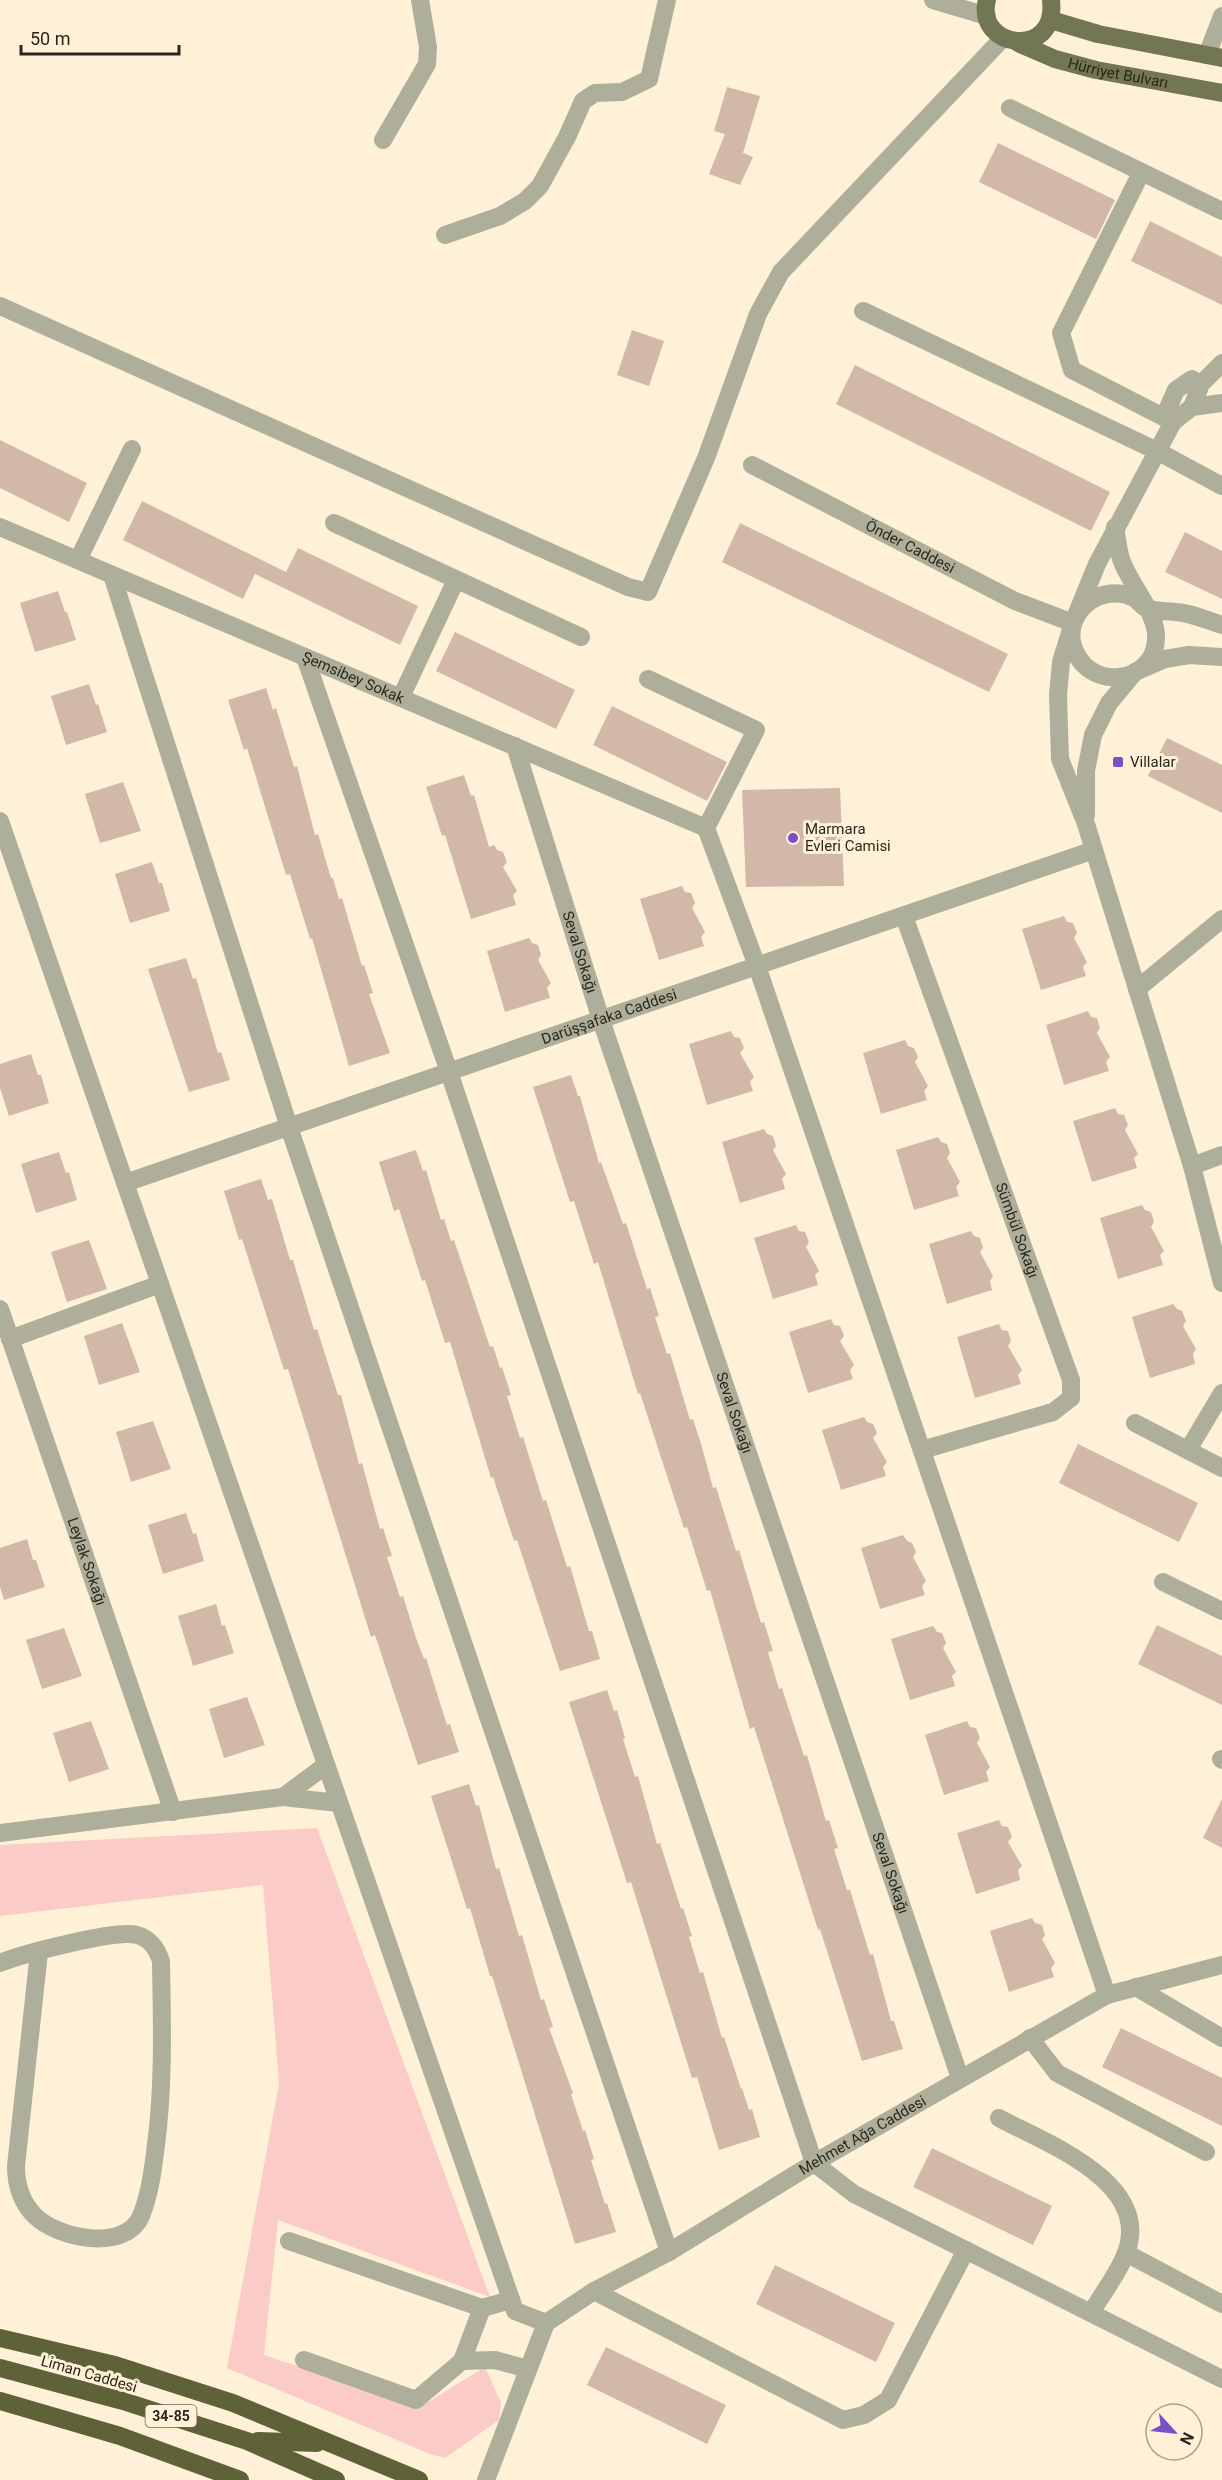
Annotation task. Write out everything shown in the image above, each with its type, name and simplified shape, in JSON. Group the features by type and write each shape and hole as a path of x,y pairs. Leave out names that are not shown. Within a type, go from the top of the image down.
{"highway":[{"path":"0,2338 115,2365 232,2403 419,2480"},
{"name":"Liman Caddesi","path":"0,2368 123,2401 247,2441 336,2480"},
{"name":"34-85","path":"0,2401 120,2436 240,2480"},
{"path":"247,2441 331,2444"},
{"path":"355,2452 389,2480"}],"main road":[{"path":"987,8 991,26 1011,40 1032,40 1051,20 1051,0"},
{"path":"1051,20 1098,34 1214,56"},
{"name":"Hürriyet Bulvarı","path":"1011,40 1055,59 1096,70 1222,93"}],"street":[{"path":"382,140 427,64 428,47 420,0"},
{"path":"445,235 500,216 525,201 540,186 583,101 595,93 622,92 649,80 667,0"},
{"path":"933,0 987,8"},
{"path":"1214,56 1222,16"},
{"path":"0,306 628,587 648,592 706,458 758,314 781,272 1011,40"},
{"path":"1010,108 1222,212"},
{"path":"1141,173 1061,333 1072,370 1173,422"},
{"path":"863,312 1157,451 1222,486"},
{"path":"1221,1276 1192,1166 1086,824 1060,759 1058,695 1061,662 1073,623 1115,527 1173,422 1192,407 1201,384 1222,363"},
{"path":"1173,422 1168,408 1176,390 1192,379 1201,384"},
{"path":"1192,407 1222,403"},
{"path":"78,560 132,449"},
{"name":"Önder Caddesi","path":"752,465 1016,601 1073,623"},
{"path":"334,523 581,637"},
{"name":"Şemsibey Sokak","path":"0,526 706,828"},
{"path":"1086,824 1086,771 1092,735 1109,703 1135,672 1146,663 1155,642 1153,621 1121,559 1115,527"},
{"path":"112,574 289,1127 669,2252"},
{"path":"400,697 456,580"},
{"path":"1222,626 1185,613 1146,608 1124,594 1111,593 1087,602 1078,612 1073,623 1071,638 1074,652 1082,665 1094,674 1107,678 1122,678 1165,659 1189,655 1222,657"},
{"path":"305,657 449,1072 814,2163 854,2193 1222,2379"},
{"path":"648,679 756,730 706,828 757,966 1107,1995"},
{"name":"Seval Sokağı","path":"515,746 602,1020 960,2078"},
{"path":"0,821 513,2305"},
{"name":"Darüşşafaka Caddesi","path":"125,1183 1094,850"},
{"name":"Sümbül Sokağı","path":"904,916 1071,1380 1071,1398 1053,1412 922,1450"},
{"path":"1137,989 1222,919"},
{"path":"1192,1166 1222,1155"},
{"path":"10,1339 160,1284"},
{"name":"Leylak Sokağı","path":"0,1309 173,1812"},
{"path":"1188,1450 1222,1393"},
{"path":"1135,1423 1222,1468"},
{"path":"1163,1582 1222,1611"},
{"path":"283,1797 326,1766"},
{"path":"0,1833 283,1797 339,1803"},
{"path":"0,1963 39,1952 129,1933 148,1940 154,1946 161,1962 162,2098 152,2178 140,2218 133,2227 116,2237 101,2239 55,2230 36,2217 23,2200 19,2189 16,2166 39,1952"},
{"name":"Mehmet Ağa Caddesi","path":"546,2323 594,2291 669,2252 814,2163 1107,1995 1222,1965"},
{"path":"1136,1987 1222,2038"},
{"path":"1030,2038 1057,2073 1206,2152"},
{"path":"999,2118 1087,2165 1117,2194 1128,2217 1126,2253 1091,2313"},
{"path":"289,2241 482,2308 513,2305 546,2323 486,2480"},
{"path":"594,2291 843,2420 864,2415 888,2400 966,2250"},
{"path":"1126,2253 1222,2304"},
{"path":"304,2361 416,2400 462,2361 482,2308"},
{"path":"462,2361 495,2360 528,2369"}],"shaded area":[{"path":"317,1828 490,2297 278,2220 264,2355 420,2407 485,2367 501,2403 499,2420 445,2458 430,2454 227,2368 279,2083 263,1885 0,1916 0,1845"}],"building":[{"path":"727,87 760,96 743,153 753,157 740,185 709,174 725,134 714,131"},
{"path":"998,143 1115,200 1096,239 979,182"},
{"path":"1150,221 1222,257 1222,305 1131,261"},
{"path":"632,330 664,341 649,386 617,375"},
{"path":"855,365 1110,492 1091,531 836,404"},
{"path":"0,440 87,483 69,522 0,488"},
{"path":"142,501 286,572 298,548 418,606 400,645 255,574 243,599 123,540"},
{"path":"740,523 1008,654 989,692 722,562"},
{"path":"1185,532 1222,551 1222,599 1165,572"},
{"path":"58,591 76,640 35,652 20,603"},
{"path":"455,632 575,690 556,729 436,671"},
{"path":"89,684 107,732 66,745 51,696"},
{"path":"266,688 273,710 276,708 294,767 297,766 315,835 318,834 339,899 342,898 362,966 364,965 373,993 369,994 390,1053 349,1066 312,938 310,939 290,874 286,875 247,748 244,750 228,700"},
{"path":"612,706 727,762 707,801 593,745"},
{"path":"1167,738 1222,765 1222,813 1148,776"},
{"path":"464,775 471,796 474,795 489,847 494,845 497,850 503,852 507,862 503,867 517,891 513,895 516,905 471,919 445,835 442,836 426,787"},
{"path":"123,782 141,831 100,843 85,794"},
{"name":"Marmara Evleri Camisi","path":"840,788 844,886 746,887 742,790"},
{"path":"152,862 159,883 162,883 170,911 130,923 115,874"},
{"path":"682,886 685,892 691,893 695,903 692,908 705,932 701,937 704,946 659,960 640,899"},
{"path":"1064,916 1067,922 1073,923 1077,933 1074,938 1087,962 1083,967 1086,976 1041,990 1022,929"},
{"path":"529,938 532,943 538,945 541,955 538,960 551,983 547,988 550,998 505,1012 487,951"},
{"path":"186,958 193,979 196,978 218,1053 221,1052 230,1080 189,1092 148,969"},
{"path":"1088,1011 1091,1017 1097,1018 1100,1028 1097,1033 1110,1057 1106,1062 1109,1071 1064,1085 1046,1025"},
{"path":"731,1031 734,1037 740,1038 744,1048 740,1053 754,1077 750,1082 753,1091 707,1105 689,1044"},
{"path":"905,1040 908,1046 914,1048 918,1057 915,1062 928,1086 924,1091 927,1100 881,1114 863,1053"},
{"path":"31,1054 38,1075 41,1075 49,1103 9,1116 0,1088 0,1064"},
{"path":"571,1075 578,1096 580,1096 599,1163 601,1162 623,1224 626,1223 647,1289 650,1288 659,1316 655,1317 667,1354 670,1353 690,1420 693,1419 713,1488 716,1487 736,1551 739,1550 761,1623 764,1622 773,1651 768,1652 779,1689 782,1688 804,1756 807,1755 826,1821 829,1820 838,1848 834,1849 847,1890 850,1890 870,1955 873,1954 891,2021 894,2021 903,2049 862,2061 754,1727 750,1729 710,1590 707,1591 687,1527 684,1528 640,1393 638,1394 598,1262 594,1264 574,1201 570,1202 533,1087"},
{"path":"1115,1108 1118,1114 1124,1115 1128,1125 1125,1130 1138,1154 1134,1158 1137,1168 1092,1182 1073,1121"},
{"path":"764,1129 767,1134 773,1136 776,1146 773,1150 786,1174 782,1179 785,1189 740,1203 722,1142"},
{"path":"938,1137 941,1142 947,1144 950,1153 947,1158 960,1182 956,1187 959,1196 914,1210 896,1150"},
{"path":"416,1150 423,1171 426,1170 441,1220 444,1219 451,1241 454,1240 490,1347 493,1346 500,1368 502,1367 511,1395 507,1396 520,1438 523,1437 543,1501 546,1500 567,1567 570,1566 589,1631 592,1631 600,1659 560,1671 517,1540 514,1541 493,1477 491,1478 450,1342 445,1343 425,1280 422,1281 399,1209 394,1211 379,1162"},
{"path":"59,1152 66,1173 69,1172 77,1200 36,1213 21,1164"},
{"path":"261,1179 268,1200 272,1199 314,1330 317,1329 338,1395 341,1395 359,1464 362,1463 380,1529 383,1528 392,1556 387,1557 400,1597 403,1596 447,1725 450,1724 459,1752 418,1765 375,1635 371,1637 288,1369 284,1370 242,1239 239,1240 224,1191"},
{"path":"1142,1205 1145,1210 1151,1212 1154,1222 1151,1227 1164,1251 1160,1255 1163,1265 1118,1279 1100,1218"},
{"path":"796,1225 799,1231 805,1232 809,1242 806,1247 819,1271 815,1275 818,1285 773,1299 754,1238"},
{"path":"971,1231 974,1236 980,1238 983,1248 980,1252 993,1276 990,1281 992,1290 947,1304 929,1244"},
{"path":"89,1240 107,1289 67,1302 51,1252"},
{"path":"1173,1304 1182,1311 1186,1321 1183,1326 1196,1349 1193,1354 1195,1364 1150,1378 1132,1317"},
{"path":"831,1319 834,1325 840,1326 844,1336 840,1341 854,1365 850,1370 853,1379 808,1393 789,1332"},
{"path":"122,1323 140,1372 99,1385 84,1336"},
{"path":"999,1324 1002,1330 1008,1331 1011,1341 1008,1346 1022,1370 1018,1375 1021,1384 975,1398 957,1337"},
{"path":"864,1417 867,1422 873,1424 877,1433 873,1438 887,1462 883,1467 886,1476 841,1490 822,1430"},
{"path":"153,1421 171,1469 131,1482 116,1432"},
{"path":"1078,1444 1198,1503 1179,1542 1059,1483"},
{"path":"186,1513 193,1534 196,1533 204,1561 163,1574 148,1525"},
{"path":"903,1535 907,1541 912,1543 916,1552 913,1557 926,1581 922,1586 925,1595 880,1609 861,1548"},
{"path":"27,1539 45,1587 4,1600 0,1587 0,1548"},
{"path":"216,1604 222,1626 225,1625 234,1653 193,1666 178,1616"},
{"path":"1157,1625 1222,1656 1222,1705 1138,1664"},
{"path":"933,1626 937,1632 942,1633 946,1643 943,1648 956,1672 952,1676 955,1686 910,1700 891,1639"},
{"path":"64,1628 82,1676 42,1689 26,1640"},
{"path":"607,1690 614,1711 617,1710 625,1738 623,1739 635,1777 638,1776 657,1844 660,1843 681,1909 683,1908 692,1936 689,1937 700,1973 703,1972 722,2038 724,2037 749,2110 752,2109 760,2137 719,2150 697,2077 692,2078 631,1882 627,1883 569,1702"},
{"path":"247,1697 265,1745 224,1758 209,1709"},
{"path":"91,1721 109,1769 69,1782 53,1733"},
{"path":"967,1721 970,1727 976,1728 980,1738 977,1743 990,1767 986,1772 989,1781 944,1795 925,1735"},
{"path":"469,1784 476,1806 479,1805 496,1869 499,1868 541,2000 544,1999 553,2027 549,2028 573,2093 571,2094 594,2159 591,2160 616,2232 575,2244 492,1976 490,1976 470,1908 467,1909 431,1796"},
{"path":"1222,1799 1222,1848 1203,1838"},
{"path":"999,1820 1002,1826 1008,1827 1012,1837 1008,1842 1022,1866 1018,1870 1020,1880 976,1894 957,1833"},
{"path":"1032,1918 1035,1923 1042,1925 1045,1935 1042,1939 1055,1963 1051,1968 1054,1977 1009,1992 990,1931"},
{"path":"1121,2028 1222,2078 1222,2126 1102,2067"},
{"path":"932,2148 1052,2206 1033,2245 913,2187"},
{"path":"775,2265 895,2323 876,2362 756,2304"},
{"path":"606,2347 726,2405 707,2444 587,2385"}],"place":[{"name":"Villalar","path":"1118,762"},
{"name":"Marmara Evleri Camisi","path":"793,838"}]}
